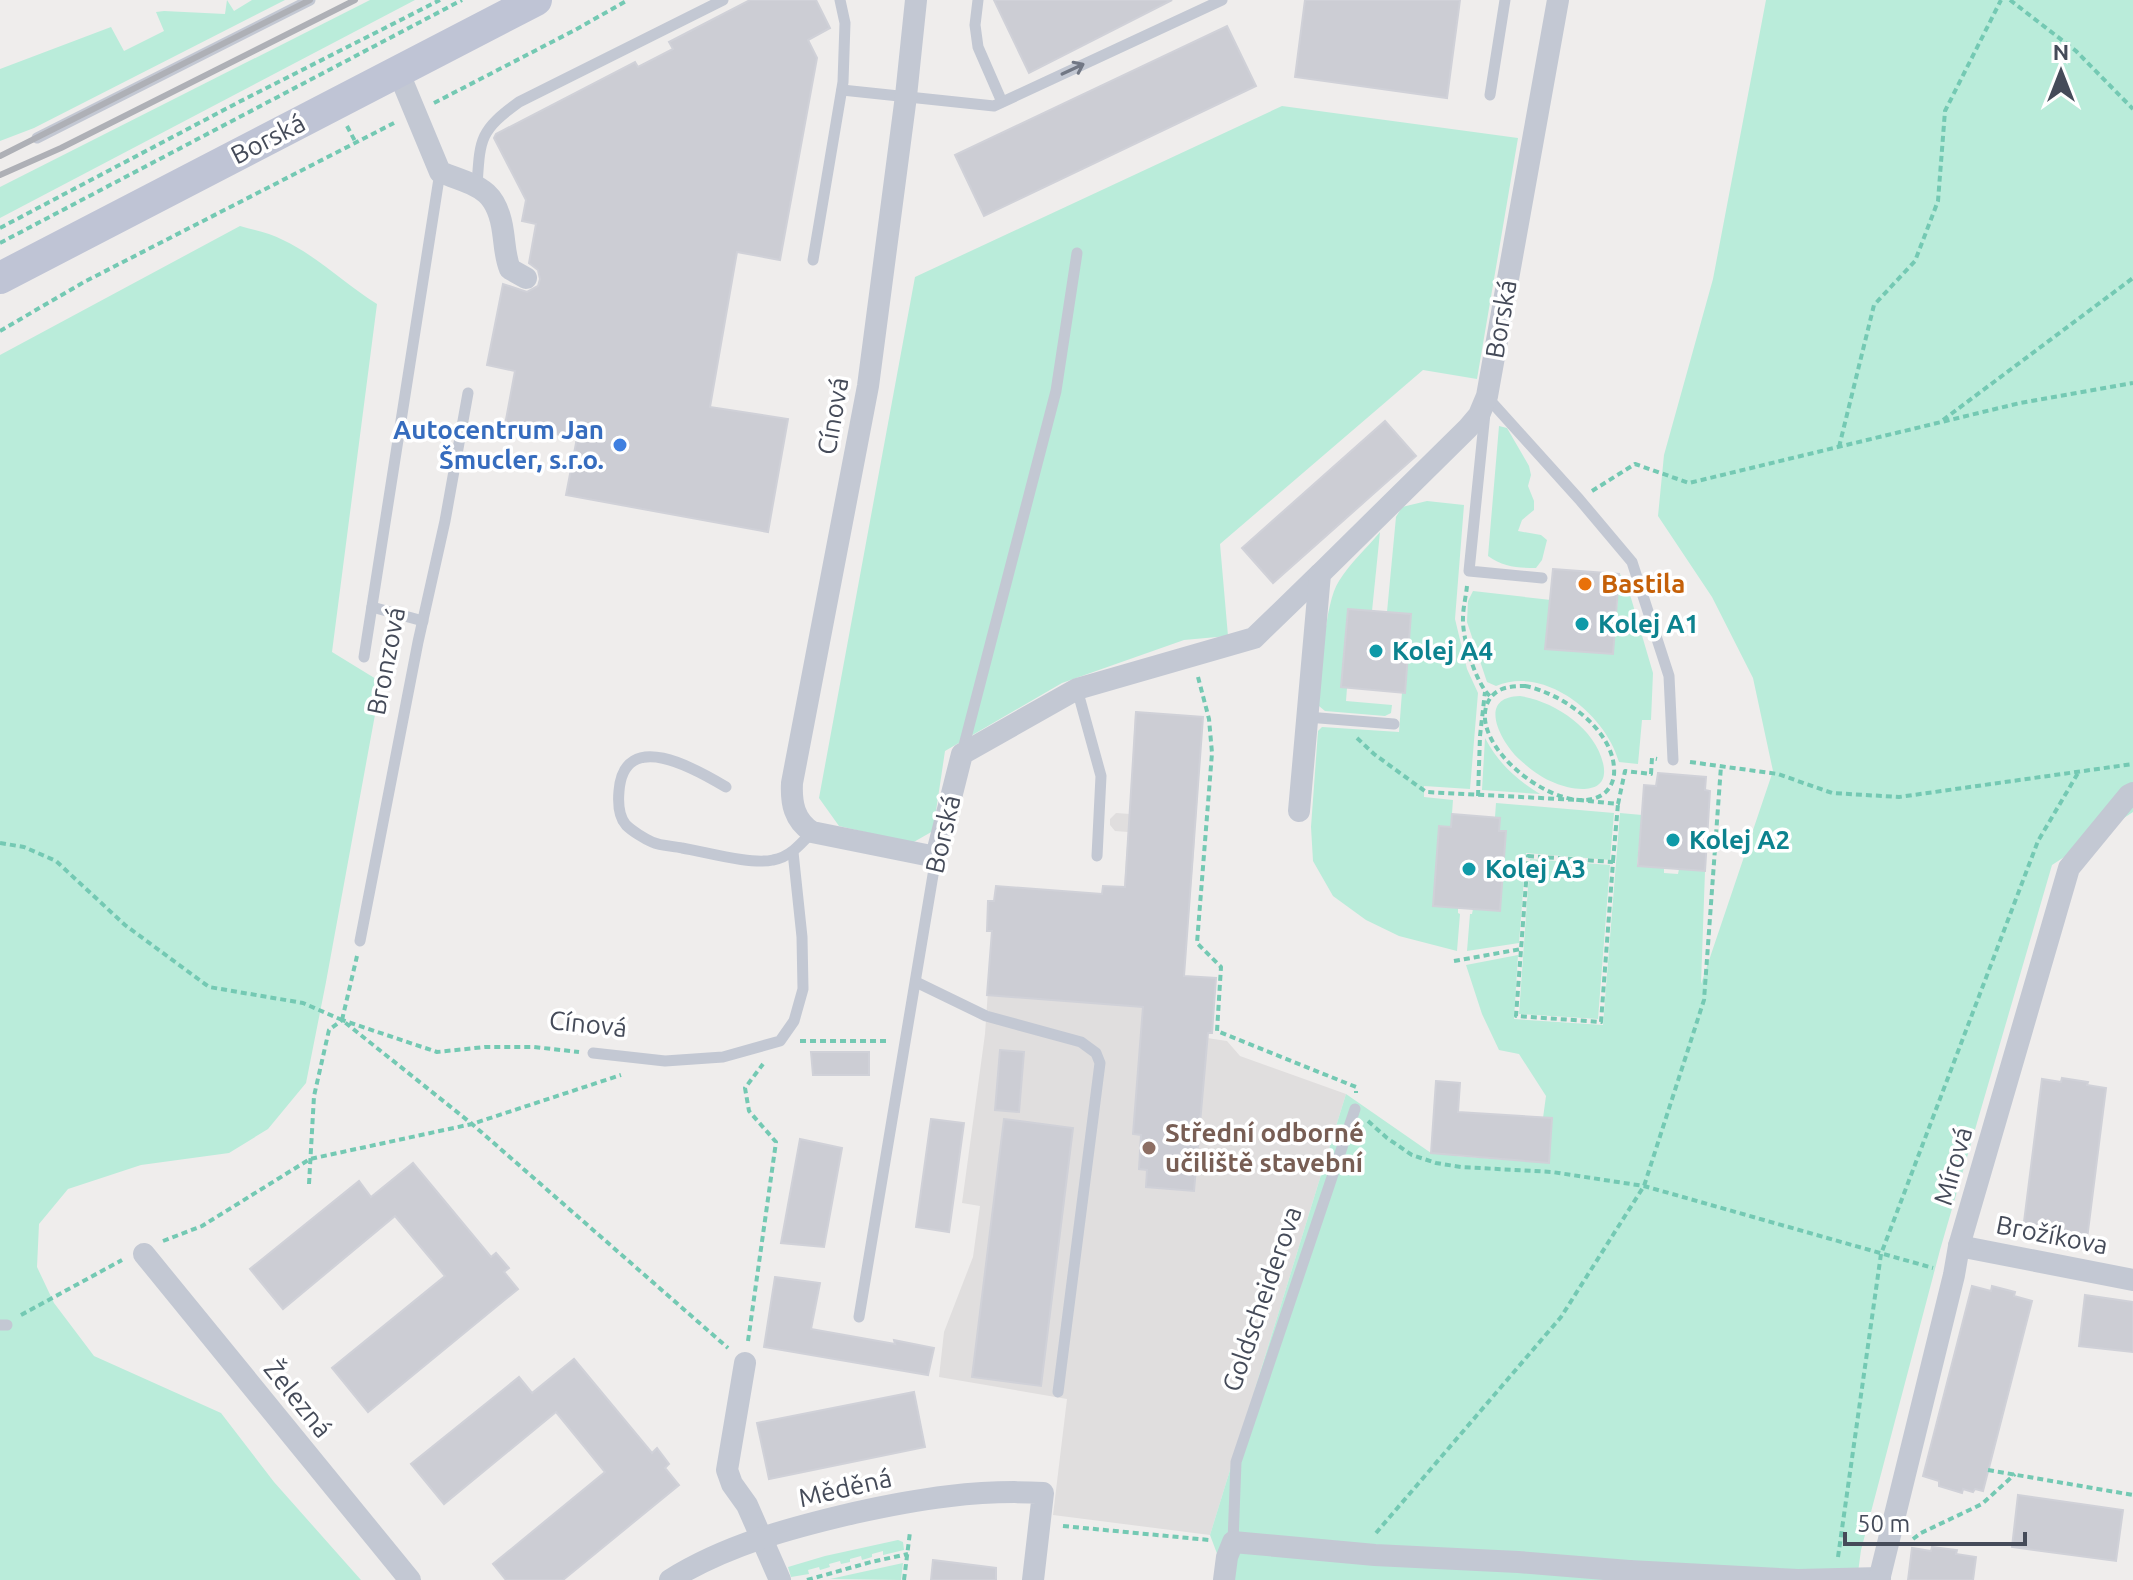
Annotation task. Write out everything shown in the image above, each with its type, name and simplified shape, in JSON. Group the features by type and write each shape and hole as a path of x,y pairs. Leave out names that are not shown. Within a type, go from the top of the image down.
{"street":[{"name":"Borská","path":"0,278 536,0"},
{"name":"Cínová","path":"812,832 804,827 794,810 792,783 868,386 916,0"},
{"name":"Borská","path":"936,857 962,754 1077,689 1254,638 1479,415 1487,396 1558,0"},
{"path":"398,71 440,172 477,186 493,199 500,213 510,269 526,278"},
{"path":"1299,811 1320,574"},
{"name":"Mírová","path":"1881,1573 1959,1246 2069,868 2133,793"},
{"path":"812,832 936,857"},
{"name":"Brožíkova","path":"1959,1246 2133,1280"},
{"name":"Železná","path":"141,1252 410,1580"},
{"path":"745,1363 727,1470 732,1484 747,1505 780,1580"},
{"name":"Měděná","path":"670,1580 720,1553 761,1537 925,1499 995,1492 1043,1493 1040,1524"},
{"path":"1033,1580 1040,1524"},
{"path":"1233,1542 1375,1555 1518,1562 1627,1575 1798,1580 1881,1573"},
{"name":"Goldscheiderova","path":"1224,1580 1233,1542"}],"lane":[{"path":"37,138 310,0"},
{"path":"477,186 479,152 495,120 519,102 723,0"},
{"path":"813,260 842,90 845,23 840,0"},
{"path":"978,0 975,25 978,47 1002,102"},
{"path":"842,90 994,106 1222,0"},
{"path":"1490,95 1505,0"},
{"path":"364,657 440,172"},
{"path":"962,754 1056,391 1077,253"},
{"name":"Bronzová","path":"360,941 468,393"},
{"path":"1487,396 1632,562 1669,676 1673,760"},
{"path":"1487,396 1469,571 1542,578"},
{"path":"372,607 423,621"},
{"path":"1077,689 1101,776 1097,856"},
{"path":"1307,717 1394,724"},
{"path":"726,787 671,759 645,757 631,762 620,779 618,803 625,825 653,843 754,860 773,860 793,852 812,832"},
{"path":"780,1041 794,1021 803,989 802,937 793,852"},
{"name":"Borská","path":"859,1317 936,857"},
{"path":"916,982 986,1016 1081,1042 1096,1053 1100,1063 1058,1392"},
{"name":"Cínová","path":"593,1053 665,1061 723,1057 780,1041"},
{"name":"Goldscheiderova","path":"1233,1542 1236,1462 1355,1109"}],"path":[{"path":"0,228 440,0"},
{"path":"0,243 462,0"},
{"path":"0,331 84,282 628,0"},
{"path":"1839,447 1874,305 1915,261 1938,201 1945,111 2001,0"},
{"path":"2010,0 2076,51 2133,109"},
{"path":"1940,422 2133,278"},
{"path":"1579,499 1635,464 1689,483 2020,403 2133,383"},
{"path":"1469,571 1463,621 1467,648 1485,692 1491,697"},
{"path":"1191,656 1209,719 1212,753 1197,943 1221,967 1217,1031 1356,1087 1355,1109 1387,1138 1412,1155 1436,1163 1552,1172 1644,1186 1954,1275"},
{"path":"1518,686 1532,687 1561,700 1579,712 1597,731 1610,750 1614,767 1613,780 1606,791 1595,798 1579,800 1553,794 1538,786 1517,771 1494,743 1486,723 1486,709 1491,697 1498,691 1518,686"},
{"path":"1478,796 1485,692"},
{"path":"1337,720 1374,754 1426,792 1618,804"},
{"path":"1614,767 1651,774 1652,758 1673,760 1778,774 1832,793 1899,797 2133,764"},
{"path":"1375,1555 1373,1537 1561,1317 1644,1186 1704,1000 1721,766"},
{"path":"1613,862 1528,856 1516,1016 1601,1022 1618,804 1625,771"},
{"path":"1835,1579 1881,1254 2038,841 2078,773"},
{"path":"0,843 24,847 56,861 125,925 209,987 303,1003 342,1020 472,1124 745,1363"},
{"path":"309,1184 314,1096 329,1030 342,1020 360,941"},
{"path":"1454,961 1521,949"},
{"name":"Cínová","path":"342,1020 437,1052 485,1047 534,1047 593,1053"},
{"path":"745,1363 776,1142 749,1111 745,1088 780,1041 906,1041"},
{"path":"4,1325 141,1252 202,1226 310,1159 472,1124 620,1075"},
{"path":"1988,1470 2133,1495"},
{"path":"1881,1573 1921,1533 1982,1504 2015,1474"},
{"path":"1040,1524 1233,1542"},
{"path":"904,1580 910,1532"},
{"path":"807,1580 908,1554"}],"shaded area":[{"name":"Střední odborné učiliště stavební","path":"1135,712 1203,717 1196,821 1192,821 1191,837 1195,838 1184,976 1216,978 1212,1033 1208,1033 1207,1038 1227,1041 1240,1056 1346,1094 1210,1535 1053,1515 1067,1399 939,1377 944,1332 973,1257 980,1206 962,1203 985,1034 992,932 987,931 987,925 993,925 996,886 1102,894 1103,886 1124,887 1128,832 1115,831 1110,819 1116,813 1130,814"}],"green space":[{"path":"227,0 234,11 252,0 285,0 34,128 0,141 0,69 111,27 124,51 164,31 156,12 225,14"},
{"path":"370,0 415,0 0,218 0,187"},
{"path":"1766,0 2133,0 2133,812 2052,865 1940,1250 1861,1550 1857,1580 1227,1580 1210,1535 1346,1094 1431,1153 1548,1163 1543,1118 1546,1096 1519,1054 1499,1050 1482,1014 1466,965 1518,955 1514,1019 1603,1025 1620,813 1642,815 1637,866 1664,868 1664,873 1678,874 1679,869 1705,871 1701,984 1773,771 1753,678 1712,597 1658,516 1664,455 1713,279"},
{"path":"1282,106 1518,138 1477,379 1423,370 1220,544 1228,636 1184,640 1062,683 945,751 933,831 912,843 839,826 819,798 915,277"},
{"path":"240,226 273,235 295,247 377,304 332,652 381,682 326,982 306,1083 268,1129 229,1153 141,1165 68,1189 39,1224 37,1267 54,1303 94,1356 221,1413 274,1482 361,1580 0,1580 0,355"},
{"path":"1499,426 1507,428 1529,466 1531,475 1528,486 1534,510 1522,520 1518,531 1541,535 1547,540 1542,560 1536,568 1499,563 1488,556"},
{"path":"1427,501 1464,505 1455,619 1467,669 1478,693 1470,789 1424,786 1424,797 1453,800 1451,827 1439,826 1433,906 1458,908 1457,951 1399,936 1366,920 1333,896 1313,861 1311,827 1318,731 1322,727 1399,732 1411,614 1387,612 1396,517 1402,507"},
{"path":"1380,532 1372,611 1348,610 1341,687 1347,688 1346,701 1392,705 1391,713 1385,716 1325,711 1319,706 1321,678 1334,592 1348,568"},
{"path":"1620,574 1631,598 1653,673 1651,720 1642,720 1638,764 1619,762 1612,744 1588,712 1553,688 1534,682 1515,681 1496,686 1487,682 1467,622 1468,601 1473,591 1551,600 1546,649 1613,654"},
{"path":"1520,696 1559,710 1582,728 1599,750 1603,763 1602,781 1589,788 1572,788 1545,779 1519,759 1500,732 1496,712 1499,704 1507,698"},
{"path":"1485,738 1509,770 1540,794 1482,790"},
{"path":"1496,803 1614,813 1610,860 1526,853 1519,943 1467,951 1473,909 1499,910 1506,832 1499,831 1500,818 1495,817"},
{"path":"1530,859 1610,865 1598,1019 1519,1014"},
{"path":"898,1540 903,1542 904,1550 883,1555 883,1551 872,1554 872,1557 862,1560 861,1556 841,1564 840,1561 820,1570 819,1567 808,1570 809,1574 791,1577 788,1567 825,1556"},
{"path":"903,1563 901,1580 830,1579"}],"building":[{"path":"750,0 816,0 830,28 808,40 817,58 780,260 737,252 710,407 788,419 768,532 566,495 577,438 505,425 515,371 487,365 503,284 527,292 538,286 540,279 538,270 529,263 536,224 522,221 526,200 494,138 496,134 635,62 638,67 673,49 669,42"},
{"path":"994,0 1172,0 1029,73"},
{"path":"1305,0 1460,0 1447,98 1295,77"},
{"path":"1227,26 1256,86 984,216 955,155"},
{"path":"1385,421 1416,456 1273,583 1242,548"},
{"name":"Kolej A1","path":"1553,569 1619,574 1613,654 1545,649"},
{"name":"Kolej A4","path":"1348,609 1411,614 1405,693 1341,687"},
{"path":"1136,712 1203,717 1184,976 1216,978 1194,1191 1146,1187 1147,1170 1139,1169 1141,1135 1133,1134 1143,1007 987,995 992,931 987,931 988,901 994,901 996,886 1102,894 1103,886 1125,887"},
{"name":"Kolej A2","path":"1658,773 1706,777 1705,790 1710,791 1705,871 1638,866 1644,785 1656,786"},
{"name":"Kolej A3","path":"1452,814 1500,818 1499,831 1506,831 1500,911 1433,906 1439,826 1451,827"},
{"path":"1000,1050 1024,1052 1019,1112 995,1110"},
{"path":"811,1052 869,1052 869,1075 813,1075"},
{"path":"2062,1078 2106,1088 2087,1239 2023,1230 2042,1079 2061,1082"},
{"path":"1436,1081 1460,1083 1458,1112 1552,1118 1549,1163 1431,1153"},
{"path":"931,1119 964,1123 949,1232 916,1227"},
{"path":"1004,1119 1073,1128 1041,1386 972,1377"},
{"path":"800,1139 842,1148 824,1247 781,1243"},
{"path":"413,1163 491,1257 496,1253 509,1268 504,1272 518,1289 368,1412 332,1368 445,1276 395,1216 283,1309 250,1269 359,1181 371,1197"},
{"path":"775,1277 820,1283 811,1329 934,1348 928,1375 764,1347"},
{"path":"1972,1286 1991,1291 1992,1286 2015,1292 2014,1296 2032,1301 1983,1491 1963,1489 1962,1493 1939,1486 1939,1481 1923,1476"},
{"path":"2085,1295 2133,1302 2133,1352 2079,1346"},
{"path":"574,1359 652,1453 657,1448 669,1464 665,1468 679,1485 563,1580 506,1580 493,1564 605,1472 556,1412 444,1504 411,1464 519,1377 532,1393"},
{"path":"914,1392 925,1447 769,1479 757,1423"},
{"path":"2018,1495 2123,1510 2116,1561 2012,1547"},
{"path":"1932,1547 1957,1550 1956,1554 1976,1557 1973,1580 1908,1580 1912,1548 1931,1551"},
{"path":"933,1560 996,1568 996,1580 931,1580"}],"railway":[{"path":"0,156 310,0"},
{"path":"0,175 61,148 355,0"}],"place":[{"name":"Autocentrum Jan Šmucler, s.r.o.","path":"620,445"},
{"name":"Bastila","path":"1585,584"},
{"name":"Kolej A1","path":"1582,624"},
{"name":"Kolej A4","path":"1376,651"},
{"name":"Kolej A2","path":"1673,840"},
{"name":"Kolej A3","path":"1469,869"},
{"name":"Střední odborné učiliště stavební","path":"1149,1148"}]}
